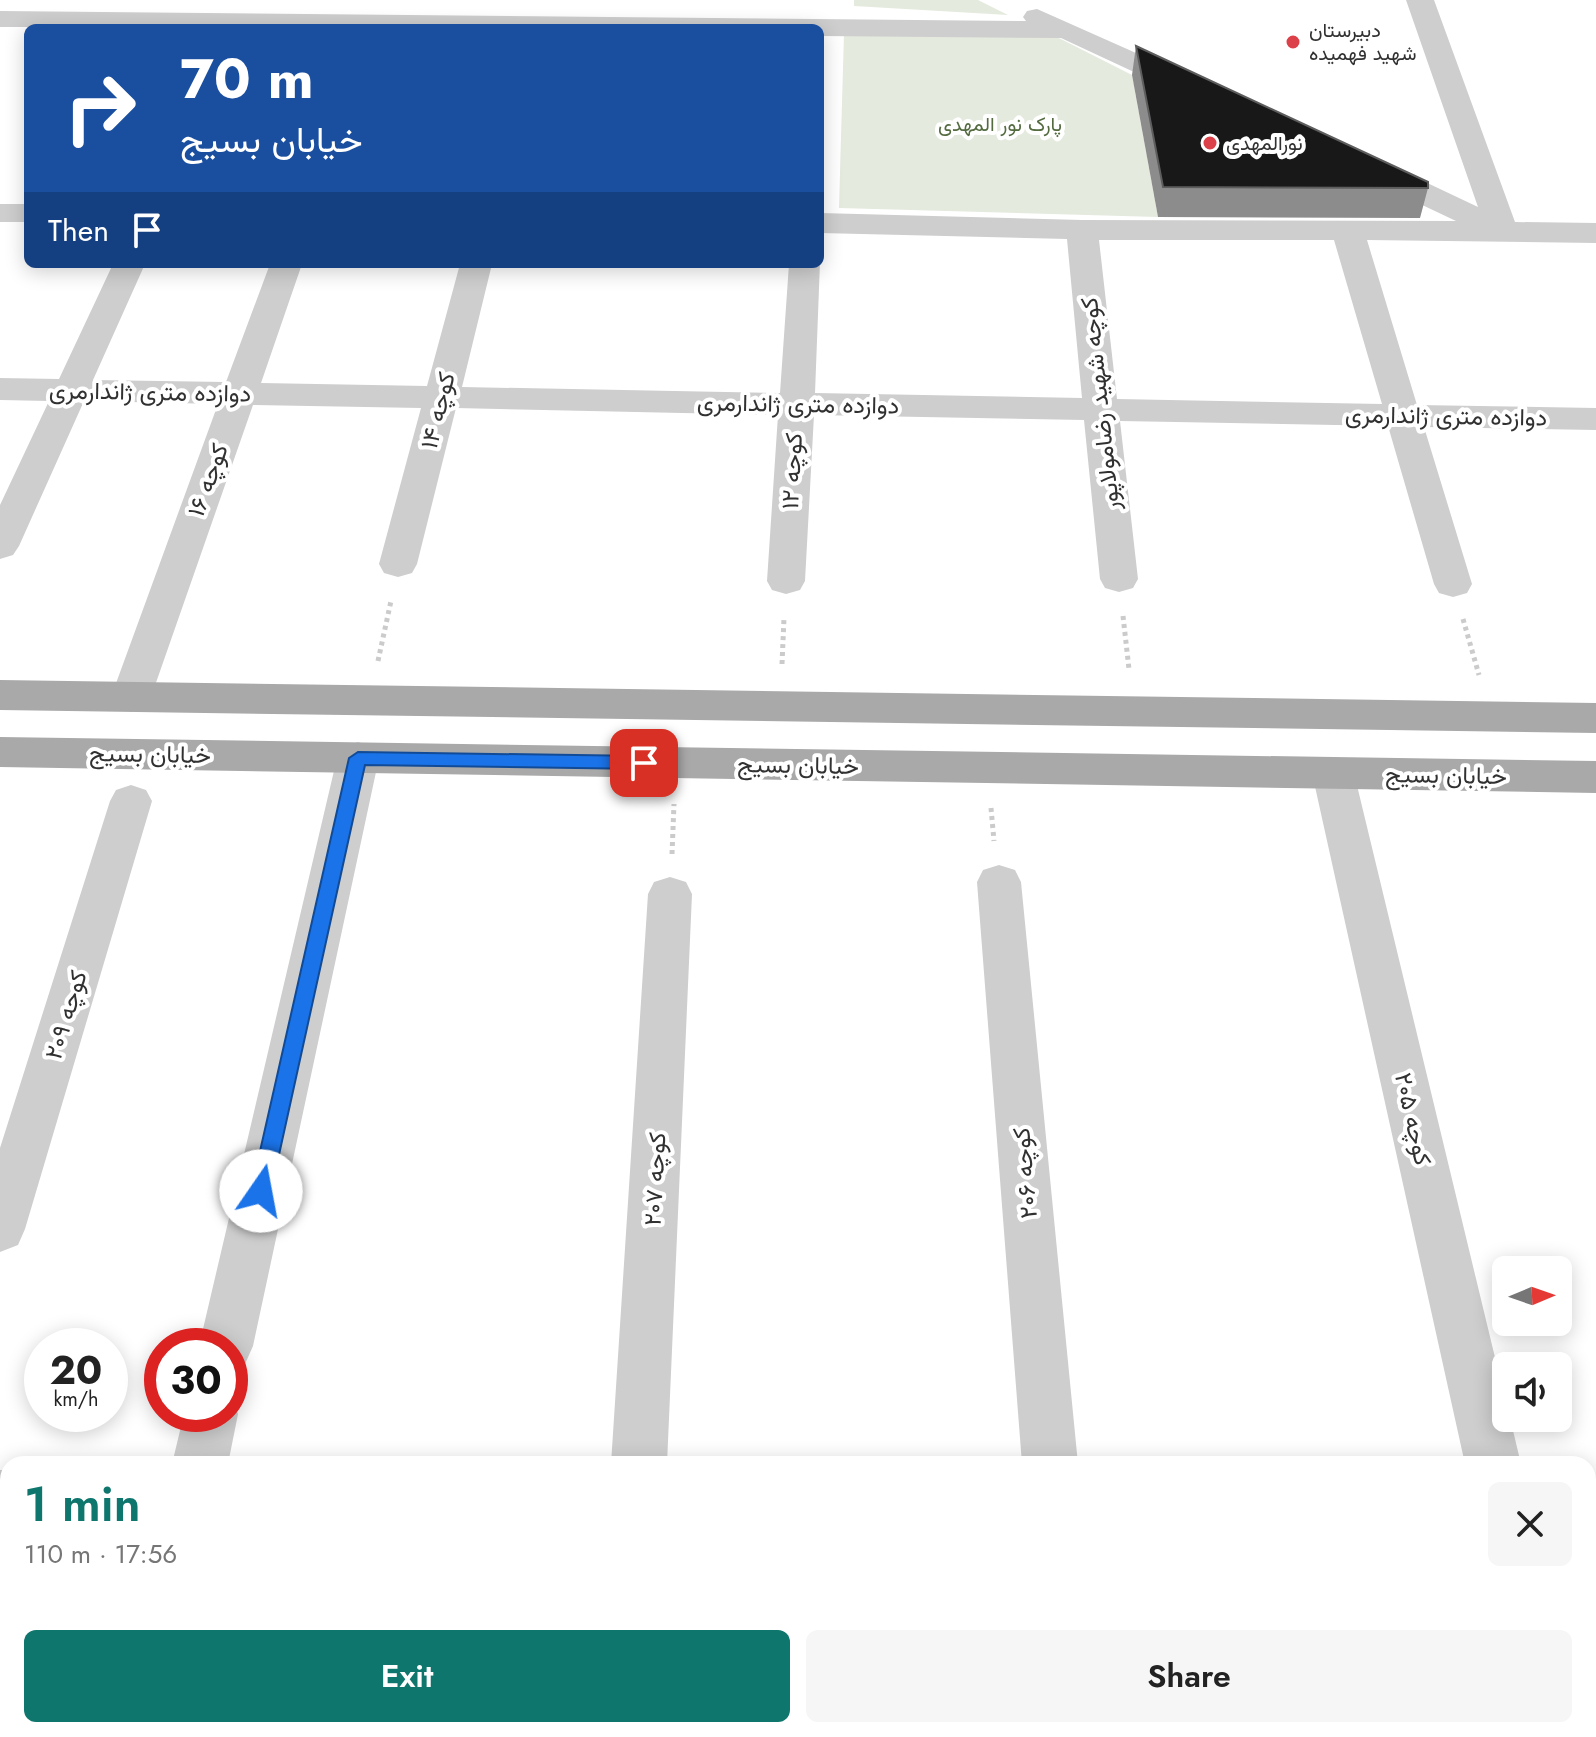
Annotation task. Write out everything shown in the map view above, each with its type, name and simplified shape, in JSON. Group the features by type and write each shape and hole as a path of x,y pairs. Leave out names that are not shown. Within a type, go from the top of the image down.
{"main road":[{"path":"0,695 1596,718"},
{"path":"358,758 370,700"},
{"path":"1321,714 1333,773"},
{"name":"خیابان بسیج","path":"0,752 1596,777"}],"street":[{"path":"1005,0 1061,30 1222,102"},
{"path":"1420,0 1502,231"},
{"path":"0,19 130,10 231,24"},
{"path":"255,24 374,17 536,17 715,24"},
{"path":"824,28 1061,30"},
{"path":"1353,160 1502,231"},
{"path":"0,213 24,213"},
{"path":"824,223 1082,230 1596,233"},
{"name":"کوچه شهید رضامولاپور","path":"1082,230 1119,579"},
{"path":"1348,232 1453,584"},
{"path":"0,546 127,268"},
{"name":"۱۶ کوچه","path":"131,697 285,268"},
{"name":"‍‍ ۱۴ کوچه","path":"398,564 475,268"},
{"name":"۱۲ کوچه","path":"786,581 805,268"},
{"name":"دوازده متری ژاندارمری","path":"0,389 1596,419"},
{"path":"230,1328 358,758"},
{"name":"۲۰۵ کوچه","path":"1333,773 1491,1456"},
{"name":"۲۰۹ کوچه","path":"0,1229 131,801"},
{"name":"۲۰۶ کوچه","path":"999,882 1049,1456"},
{"name":"۲۰۷ کوچه","path":"639,1456 670,894"},
{"path":"202,1456 207,1432"}],"path":[{"path":"370,700 398,564"},
{"path":"1119,579 1133,711"},
{"path":"779,706 786,581"},
{"path":"1453,584 1491,717"},
{"path":"670,894 676,763"},
{"path":"987,768 999,882"}],"green space":[{"path":"854,0 978,0 1008,15 854,6"},
{"name":"پارک نور المهدی","path":"844,33 1053,35 1132,75 1158,217 839,208"}],"building":[{"path":"1136,46 1428,182 1428,188 1163,187"}],"place":[{"name":"دبیرستان شهید فهمیده","path":"1293,42"},
{"name":"نورالمهدی","path":"1210,143"}],"route":[{"path":"261,1191 358,758 644,763"}]}
